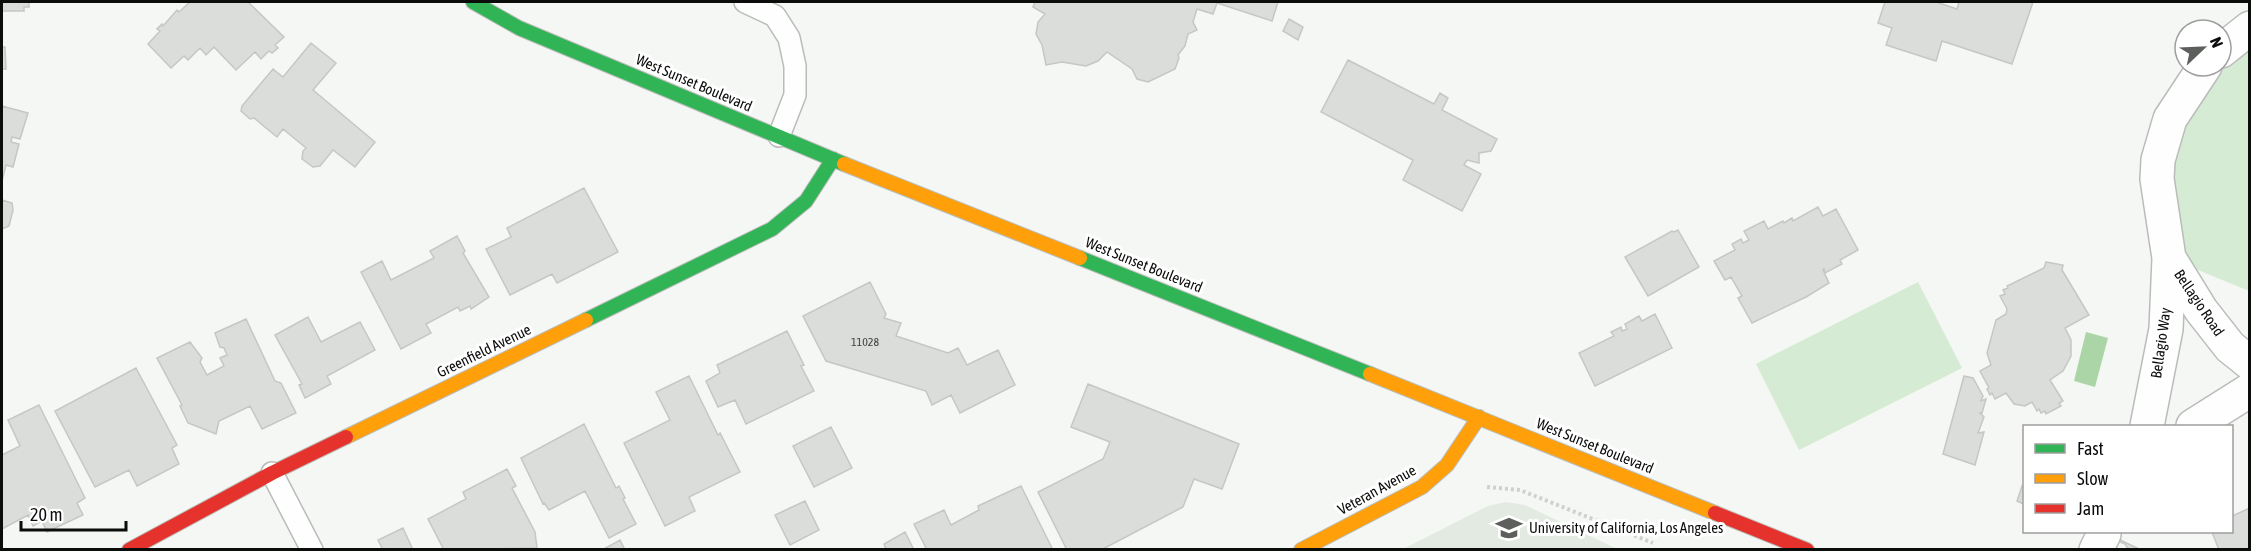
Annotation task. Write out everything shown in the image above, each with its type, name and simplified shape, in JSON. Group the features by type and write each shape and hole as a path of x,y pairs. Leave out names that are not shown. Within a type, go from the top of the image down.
{"main road":[{"name":"West Sunset Boulevard","path":"473,2 519,28 833,159 1807,549"},
{"name":"Greenfield Avenue","path":"129,549 272,473 772,229 806,201 833,159"},
{"name":"Veteran Avenue","path":"1301,549 1422,487 1447,465 1479,417"}],"street":[{"path":"2233,41 2250,28"},
{"name":"Bellagio Road","path":"2197,78 2170,119 2158,160 2157,179 2169,258 2201,310 2230,347 2250,363"},
{"name":"Bellagio Way","path":"2147,425 2166,329 2169,258"},
{"path":"2194,425 2250,390"}],"lane":[{"path":"745,2 775,16 789,38 795,66 795,95 779,136"},
{"path":"272,473 312,549"}],"path":[{"path":"1487,487 1520,490 1653,543"}],"shaded area":[{"path":"2249,28 2249,291 2169,258 2163,141 2211,78 2233,78 2233,49"},
{"path":"1918,282 1962,368 1799,450 1756,364"},
{"path":"2086,332 2108,338 2095,387 2074,381"},
{"name":"University of California, Los Angeles","path":"1506,502 1525,505 1617,549 1403,549 1488,506"}],"building":[{"path":"2,2 29,2 29,7 24,7 24,11 2,11"},
{"path":"190,2 248,2 284,37 275,45 278,48 272,53 269,51 261,59 255,52 236,70 214,47 206,55 200,48 188,60 184,56 171,68 148,44 160,31 157,29 162,24 163,26 177,10 179,12"},
{"path":"1035,2 1278,2 1272,21 1217,3 1213,14 1197,9 1193,22 1197,30 1188,34 1185,46 1178,55 1175,69 1148,82 1137,79 1132,69 1107,52 1098,61 1086,66 1062,62 1046,65 1042,45 1036,34 1038,22 1045,14 1033,7"},
{"path":"1885,2 1936,2 1957,9 1959,2 2033,2 2012,64 1942,41 1936,61 1886,45 1892,28 1878,23"},
{"path":"1289,19 1303,27 1298,40 1283,31"},
{"path":"311,43 336,63 313,90 375,142 355,167 333,150 320,166 313,167 302,159 306,148 283,129 277,137 254,118 250,119 241,111 242,106 273,69 283,77"},
{"path":"2,47 5,47 6,69 2,69"},
{"path":"1348,60 1434,104 1440,93 1448,98 1442,110 1497,139 1491,151 1479,153 1479,163 1467,160 1464,165 1481,174 1462,211 1403,180 1413,160 1321,112"},
{"path":"2,106 28,113 20,139 12,137 11,142 19,144 13,167 6,165 2,181"},
{"path":"584,188 618,252 557,283 552,274 510,295 486,249 511,237 507,228"},
{"path":"2,200 12,203 13,210 9,226 2,229"},
{"path":"1818,207 1823,216 1836,209 1858,250 1840,260 1842,264 1825,273 1823,270 1829,283 1806,297 1752,323 1738,298 1742,296 1731,277 1725,280 1714,261 1735,250 1732,244 1741,239 1743,243 1749,240 1744,231 1764,221 1768,229 1792,218 1793,221"},
{"path":"1678,230 1699,267 1648,296 1625,257 1672,231"},
{"path":"457,236 465,251 463,253 489,297 471,309 470,306 460,311 458,307 426,324 431,333 401,349 361,272 382,261 391,280 434,258 430,251"},
{"path":"2046,262 2063,265 2062,270 2089,315 2065,328 2071,340 2071,356 2063,371 2050,380 2063,401 2059,403 2061,406 2046,414 2045,411 2041,413 2039,409 2037,411 2032,402 2025,406 2014,404 2006,393 1995,399 1992,393 1990,395 1980,371 1991,365 1987,353 1996,320 2006,314 2007,309 2000,296 2005,294 2003,290 2044,268"},
{"path":"870,282 886,314 884,318 901,323 896,336 948,353 958,348 967,365 998,350 1015,385 960,413 951,395 932,405 926,391 826,361 803,316"},
{"path":"1655,314 1672,348 1595,386 1579,353 1614,336 1611,332 1621,327 1622,331 1627,329 1625,324 1639,316 1642,321"},
{"path":"308,317 321,342 360,322 375,350 327,376 331,384 305,398 299,385 302,384 275,335"},
{"path":"246,319 275,381 281,383 296,413 262,429 250,406 219,421 216,434 188,423 180,406 182,405 157,358 190,342 202,358 200,362 207,375 224,366 220,358 227,355 224,348 220,347 215,333"},
{"path":"787,331 814,391 746,424 735,400 718,407 706,381 720,373 717,365"},
{"path":"136,368 177,445 172,448 179,464 137,486 129,470 95,487 55,411"},
{"path":"689,376 718,435 720,433 740,472 689,497 695,511 665,526 624,443 670,420 656,392"},
{"path":"1964,376 1973,378 1983,396 1981,401 1986,399 1982,413 1980,413 1984,417 1978,433 1984,432 1975,465 1943,454"},
{"path":"1088,384 1239,444 1222,489 1194,479 1183,507 1101,550 1067,550 1038,492 1103,459 1110,442 1071,427"},
{"path":"39,405 85,498 77,503 83,515 47,532 42,521 33,526 28,515 2,529 2,455 20,446 8,420"},
{"path":"584,424 616,488 619,486 636,524 609,538 585,491 549,510 543,504 521,458"},
{"path":"831,427 852,468 814,487 793,446"},
{"path":"507,469 516,486 512,488 535,532 537,548 444,550 428,519 466,499 463,492"},
{"path":"1021,486 1053,550 927,550 914,524 944,510 951,525 979,510 978,506"},
{"path":"2022,486 2023,504 2017,501"},
{"path":"805,501 819,530 790,545 775,515"},
{"path":"2250,508 2250,550 2219,550 2212,533 2233,533 2233,516"},
{"path":"403,528 413,550 379,550 382,548 378,540"},
{"path":"905,532 914,550 885,550 884,544"},
{"path":"2099,533 2106,533 2141,550 2129,550 2125,544"},
{"path":"620,540 625,550 602,550"}],"traffic: fast":[{"path":"473,2 519,28 844,164"},
{"path":"586,320 772,229 806,201 833,159"},
{"path":"1080,258 1370,374"}],"traffic: slow":[{"path":"844,164 1080,258"},
{"path":"346,437 586,320"},
{"path":"1370,374 1715,513"},
{"path":"1301,550 1422,487 1447,465 1479,417"}],"traffic: jam":[{"path":"129,550 272,473 346,437"},
{"path":"1715,513 1807,550"}],"place":[{"name":"University of California, Los Angeles","path":"1509,528"}]}
